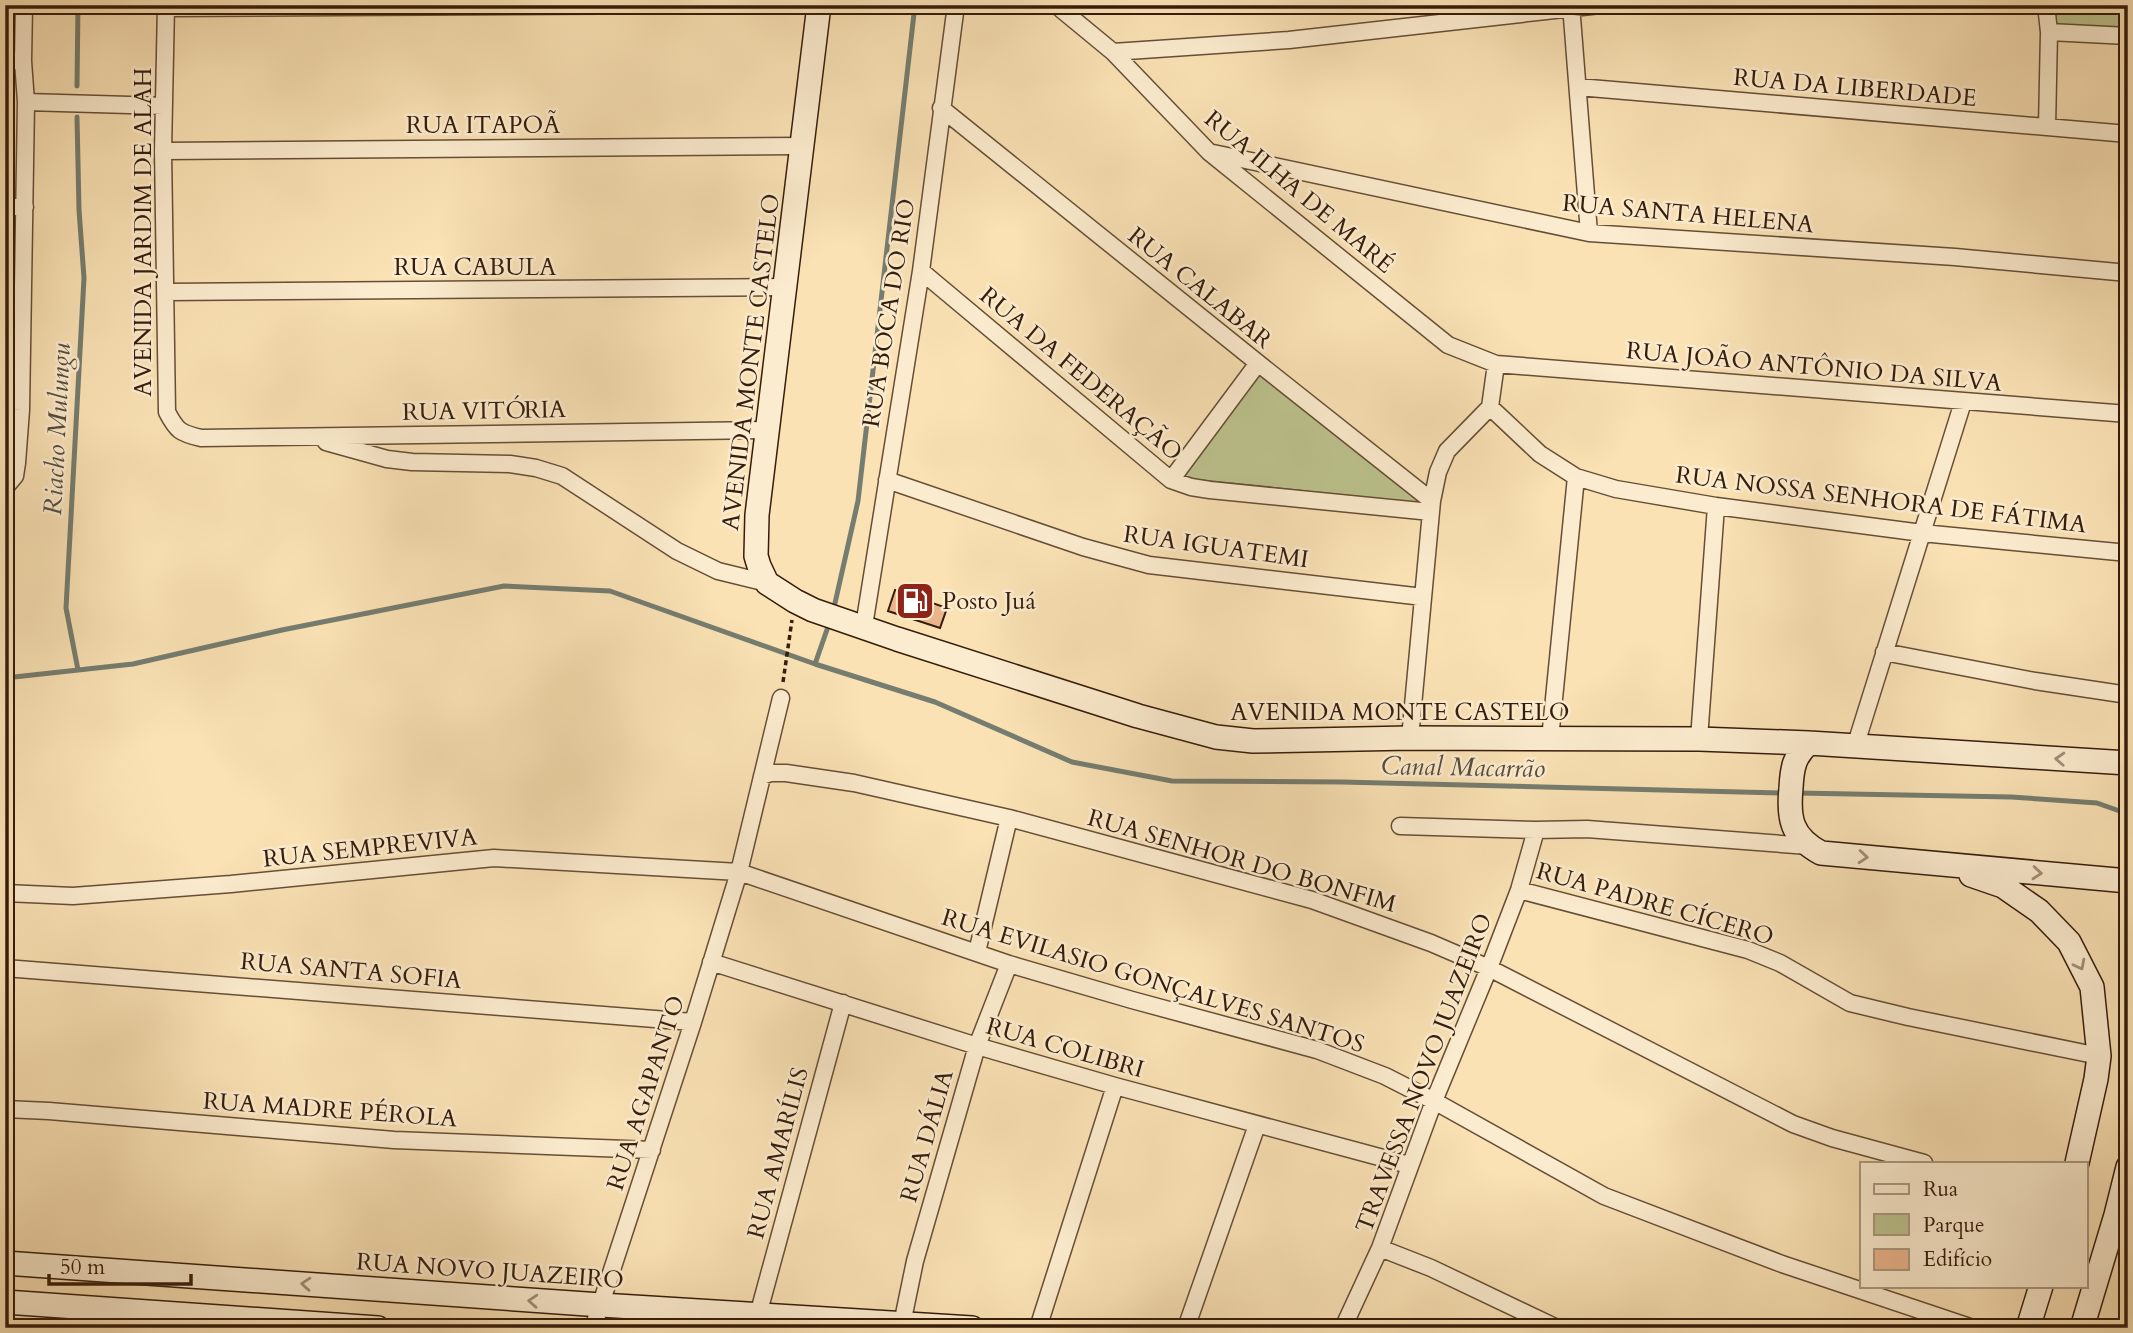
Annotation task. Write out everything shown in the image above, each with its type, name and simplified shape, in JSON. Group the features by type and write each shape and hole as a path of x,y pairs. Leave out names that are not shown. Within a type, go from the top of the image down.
{"street":[{"path":"10,482 21,410 13,352 25,207 24,5"},
{"path":"167,7 695,5"},
{"name":"AVENIDA MONTE CASTELO","path":"819,5 757,515 756,556 767,583 795,601 818,611 1138,716 1216,737 1253,741 1410,738 1699,739 1809,743 2128,763"},
{"name":"RUA BOCA DO RIO","path":"854,623 887,480 921,271 956,5"},
{"name":"RUA ILHA DE MARÉ","path":"1056,5 1113,52 1209,152 1448,345 1496,364"},
{"path":"1113,52 1289,40 1600,5"},
{"path":"2046,5 2049,32 2047,127"},
{"name":"AVENIDA JARDIM DE ALAH","path":"167,7 163,151 167,412 176,429 201,438"},
{"path":"1572,7 1589,233"},
{"path":"2049,32 2128,36"},
{"path":"5,61 23,61"},
{"name":"RUA DA LIBERDADE","path":"1578,87 2128,134"},
{"path":"26,102 164,106"},
{"name":"RUA CALABAR","path":"941,108 1258,363 1431,507"},
{"name":"RUA ITAPOÃ","path":"163,151 803,146"},
{"name":"RUA SANTA HELENA","path":"1209,152 1589,233 1955,257 2128,273"},
{"path":"5,207 25,207"},
{"name":"RUA DA FEDERAÇÃO","path":"921,271 1171,480 1210,490 1431,507"},
{"name":"RUA CABULA","path":"166,292 784,287"},
{"path":"1171,480 1258,363"},
{"path":"1410,738 1431,507 1438,472 1447,451 1490,407 1496,364"},
{"name":"RUA JOÃO ANTÔNIO DA SILVA","path":"1496,364 2128,414"},
{"path":"1855,747 1963,402"},
{"name":"RUA NOSSA SENHORA DE FÁTIMA","path":"1490,407 1540,454 1576,477 1616,489 1716,506 1922,533 2128,552"},
{"name":"RUA VITÓRIA","path":"201,438 767,430"},
{"path":"307,437 387,459 510,464 545,470 562,476 677,551 718,571 767,583"},
{"path":"1550,740 1576,477"},
{"name":"RUA IGUATEMI","path":"887,480 1083,547 1149,565 1423,597"},
{"path":"1699,739 1716,506"},
{"path":"1884,652 2035,681 2128,695"},
{"name":"RUA AGAPANTO","path":"593,1328 652,1150 738,872 781,698"},
{"path":"1762,741 1784,753 1792,774"},
{"path":"1809,743 1798,752 1792,774 1789,813 1796,830 1808,846 1821,853 2128,881"},
{"name":"RUA SENHOR DO BONFIM","path":"762,776 778,772 854,783 1009,818 1312,900 1431,943 1489,968 1793,1124 1832,1138 1920,1162"},
{"path":"977,952 1009,818"},
{"name":"RUA PADRE CÍCERO","path":"1400,826 1587,829 1808,846"},
{"name":"TRAVESSA NOVO JUAZEIRO","path":"1343,1328 1380,1248 1434,1101 1520,890 1536,830"},
{"name":"RUA SEMPREVIVA","path":"5,893 86,895 231,884 494,858 738,872"},
{"path":"1920,862 2003,886 2039,911 2069,942 2092,986 2099,1056 2077,1162"},
{"name":"RUA EVILASIO GONÇALVES SANTOS","path":"738,872 1009,964 1317,1049 1385,1076 1434,1101 1604,1196 1782,1264 1973,1328"},
{"name":"RUA PADRE CÍCERO","path":"1520,890 1748,950 1780,963 1850,1003 2099,1056"},
{"name":"RUA COLIBRI","path":"711,962 976,1046 1409,1165"},
{"name":"RUA DÁLIA","path":"902,1324 915,1261 976,1046 1009,964"},
{"name":"RUA SANTA SOFIA","path":"5,968 693,1021"},
{"name":"RUA AMARÍLIS","path":"758,1315 843,1003"},
{"path":"1038,1328 1115,1086"},
{"name":"RUA MADRE PÉROLA","path":"5,1109 394,1140 652,1150"},
{"path":"1186,1328 1257,1125"},
{"path":"2082,1328 2122,1217 2128,1167"},
{"path":"1380,1248 1431,1268 1557,1328"},
{"name":"RUA NOVO JUAZEIRO","path":"5,1263 972,1328"},
{"path":"2028,1328 2040,1288"},
{"path":"5,1302 378,1328"}],"path":[{"path":"784,679 789,640"}],"green space":[{"path":"2051,5 2128,5 2128,31 2054,29"},
{"path":"1259,373 1426,504 1179,478"}],"building":[{"path":"895,590 947,608 940,628 888,611"}],"waterway":[{"name":"Riacho Mulungu","path":"77,86 78,5"},
{"path":"833,612 858,501 915,5"},
{"name":"Riacho Mulungu","path":"77,117 84,278 66,608 78,670"},
{"name":"Canal Macarrão","path":"5,678 133,664 282,630 504,586 610,591 815,664 935,702 1072,762 1172,781 1342,782 1784,793"},
{"path":"815,664 830,621"},
{"name":"Canal Macarrão","path":"1797,793 2011,797 2097,803 2128,814"}],"place":[{"name":"Posto Juá","path":"915,601"}]}
